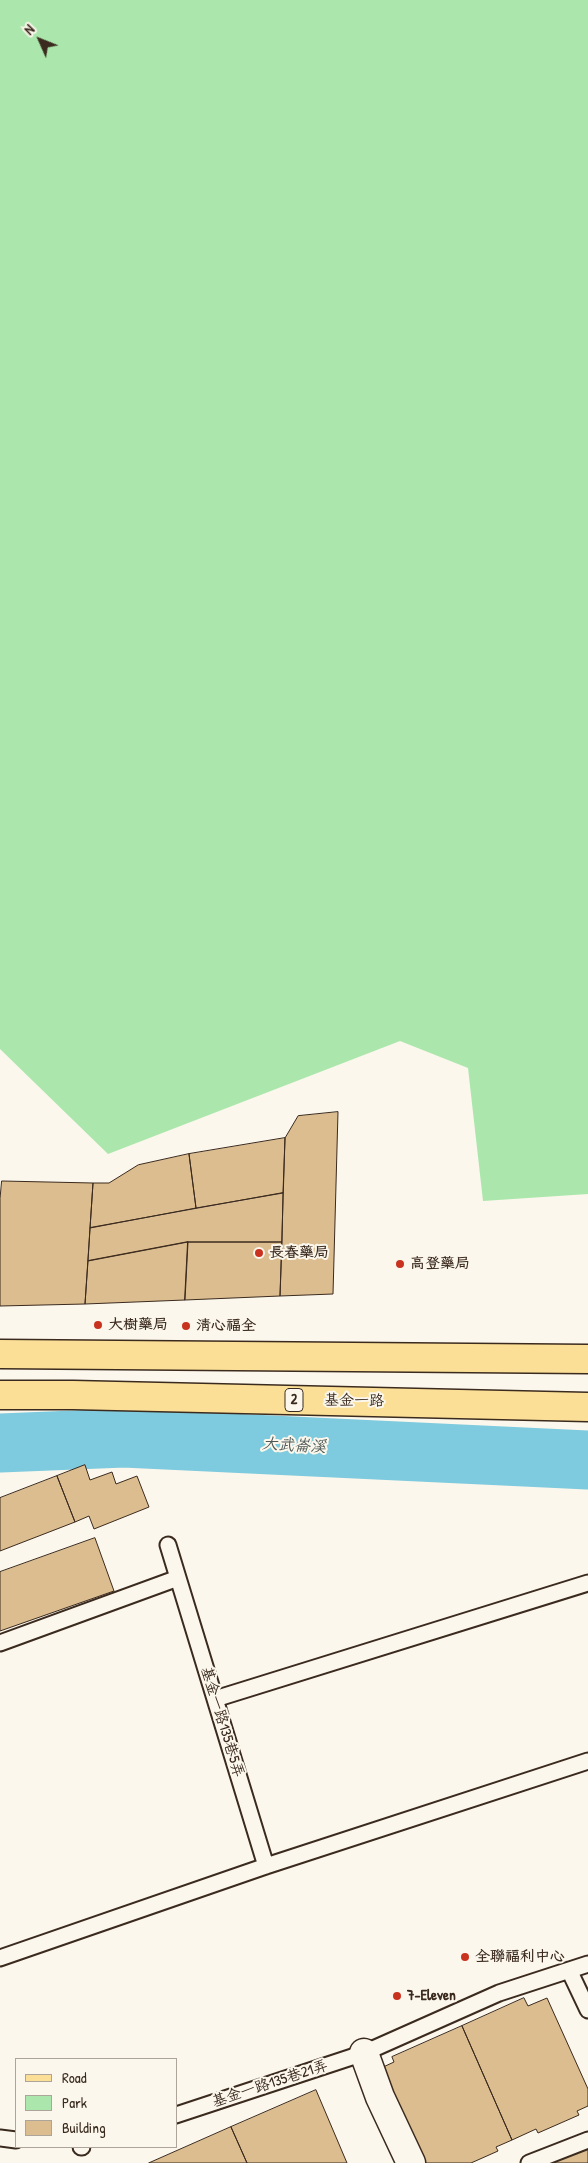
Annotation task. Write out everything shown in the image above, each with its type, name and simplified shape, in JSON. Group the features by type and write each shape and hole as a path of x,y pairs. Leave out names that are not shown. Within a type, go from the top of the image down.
{"main road":[{"path":"0,1354 588,1359"},
{"name":"基金一路","path":"0,1395 93,1395 588,1407"}],"street":[{"path":"364,2053 380,2097 412,2163"}],"lane":[{"name":"基金一路135巷5弄","path":"168,1545 266,1866"},
{"path":"0,1643 178,1578"},
{"path":"215,1699 588,1583"},
{"path":"0,1958 266,1866 588,1762"},
{"name":"基金一路135巷21弄","path":"178,2114 364,2053 499,1992 588,1964"},
{"path":"569,1970 588,2010"},
{"path":"0,2138 15,2140"},
{"path":"529,2163 588,2140"}],"green space":[{"path":"0,0 588,0 588,1194 483,1201 468,1068 400,1041 108,1154 0,1049"}],"building":[{"path":"338,1112 333,1294 280,1296 285,1138 298,1116"},
{"path":"285,1138 283,1193 196,1208 189,1154"},
{"path":"189,1154 196,1208 90,1228 93,1183 109,1183 138,1165"},
{"path":"2,1181 93,1183 85,1304 0,1306 0,1199"},
{"path":"283,1193 282,1242 188,1242 88,1261 90,1228"},
{"path":"188,1242 185,1300 85,1304 88,1261"},
{"path":"188,1242 282,1242 280,1296 185,1300"},
{"path":"85,1465 90,1480 112,1472 116,1484 137,1476 149,1507 94,1529 89,1516 75,1522 57,1476"},
{"path":"57,1476 75,1522 0,1551 0,1498"},
{"path":"95,1538 114,1591 0,1631 0,1572"},
{"path":"524,1998 528,2006 547,1998 588,2089 588,2106 577,2111 579,2115 538,2133 536,2129 512,2140 462,2026"},
{"path":"462,2026 512,2140 496,2147 498,2151 471,2163 423,2163 381,2068 394,2062 392,2057"},
{"path":"316,2090 347,2163 247,2163 231,2127"},
{"path":"231,2127 247,2163 149,2163"},
{"path":"588,2147 588,2163 552,2163"}],"waterway":[{"name":"大武崙溪","path":"0,1443 124,1438 588,1460"}],"place":[{"name":"長春藥局","path":"259,1253"},
{"name":"高登藥局","path":"400,1264"},
{"name":"大樹藥局","path":"98,1325"},
{"name":"清心福全","path":"186,1326"},
{"name":"全聯福利中心","path":"465,1957"},
{"name":"7-Eleven","path":"397,1996"}]}
